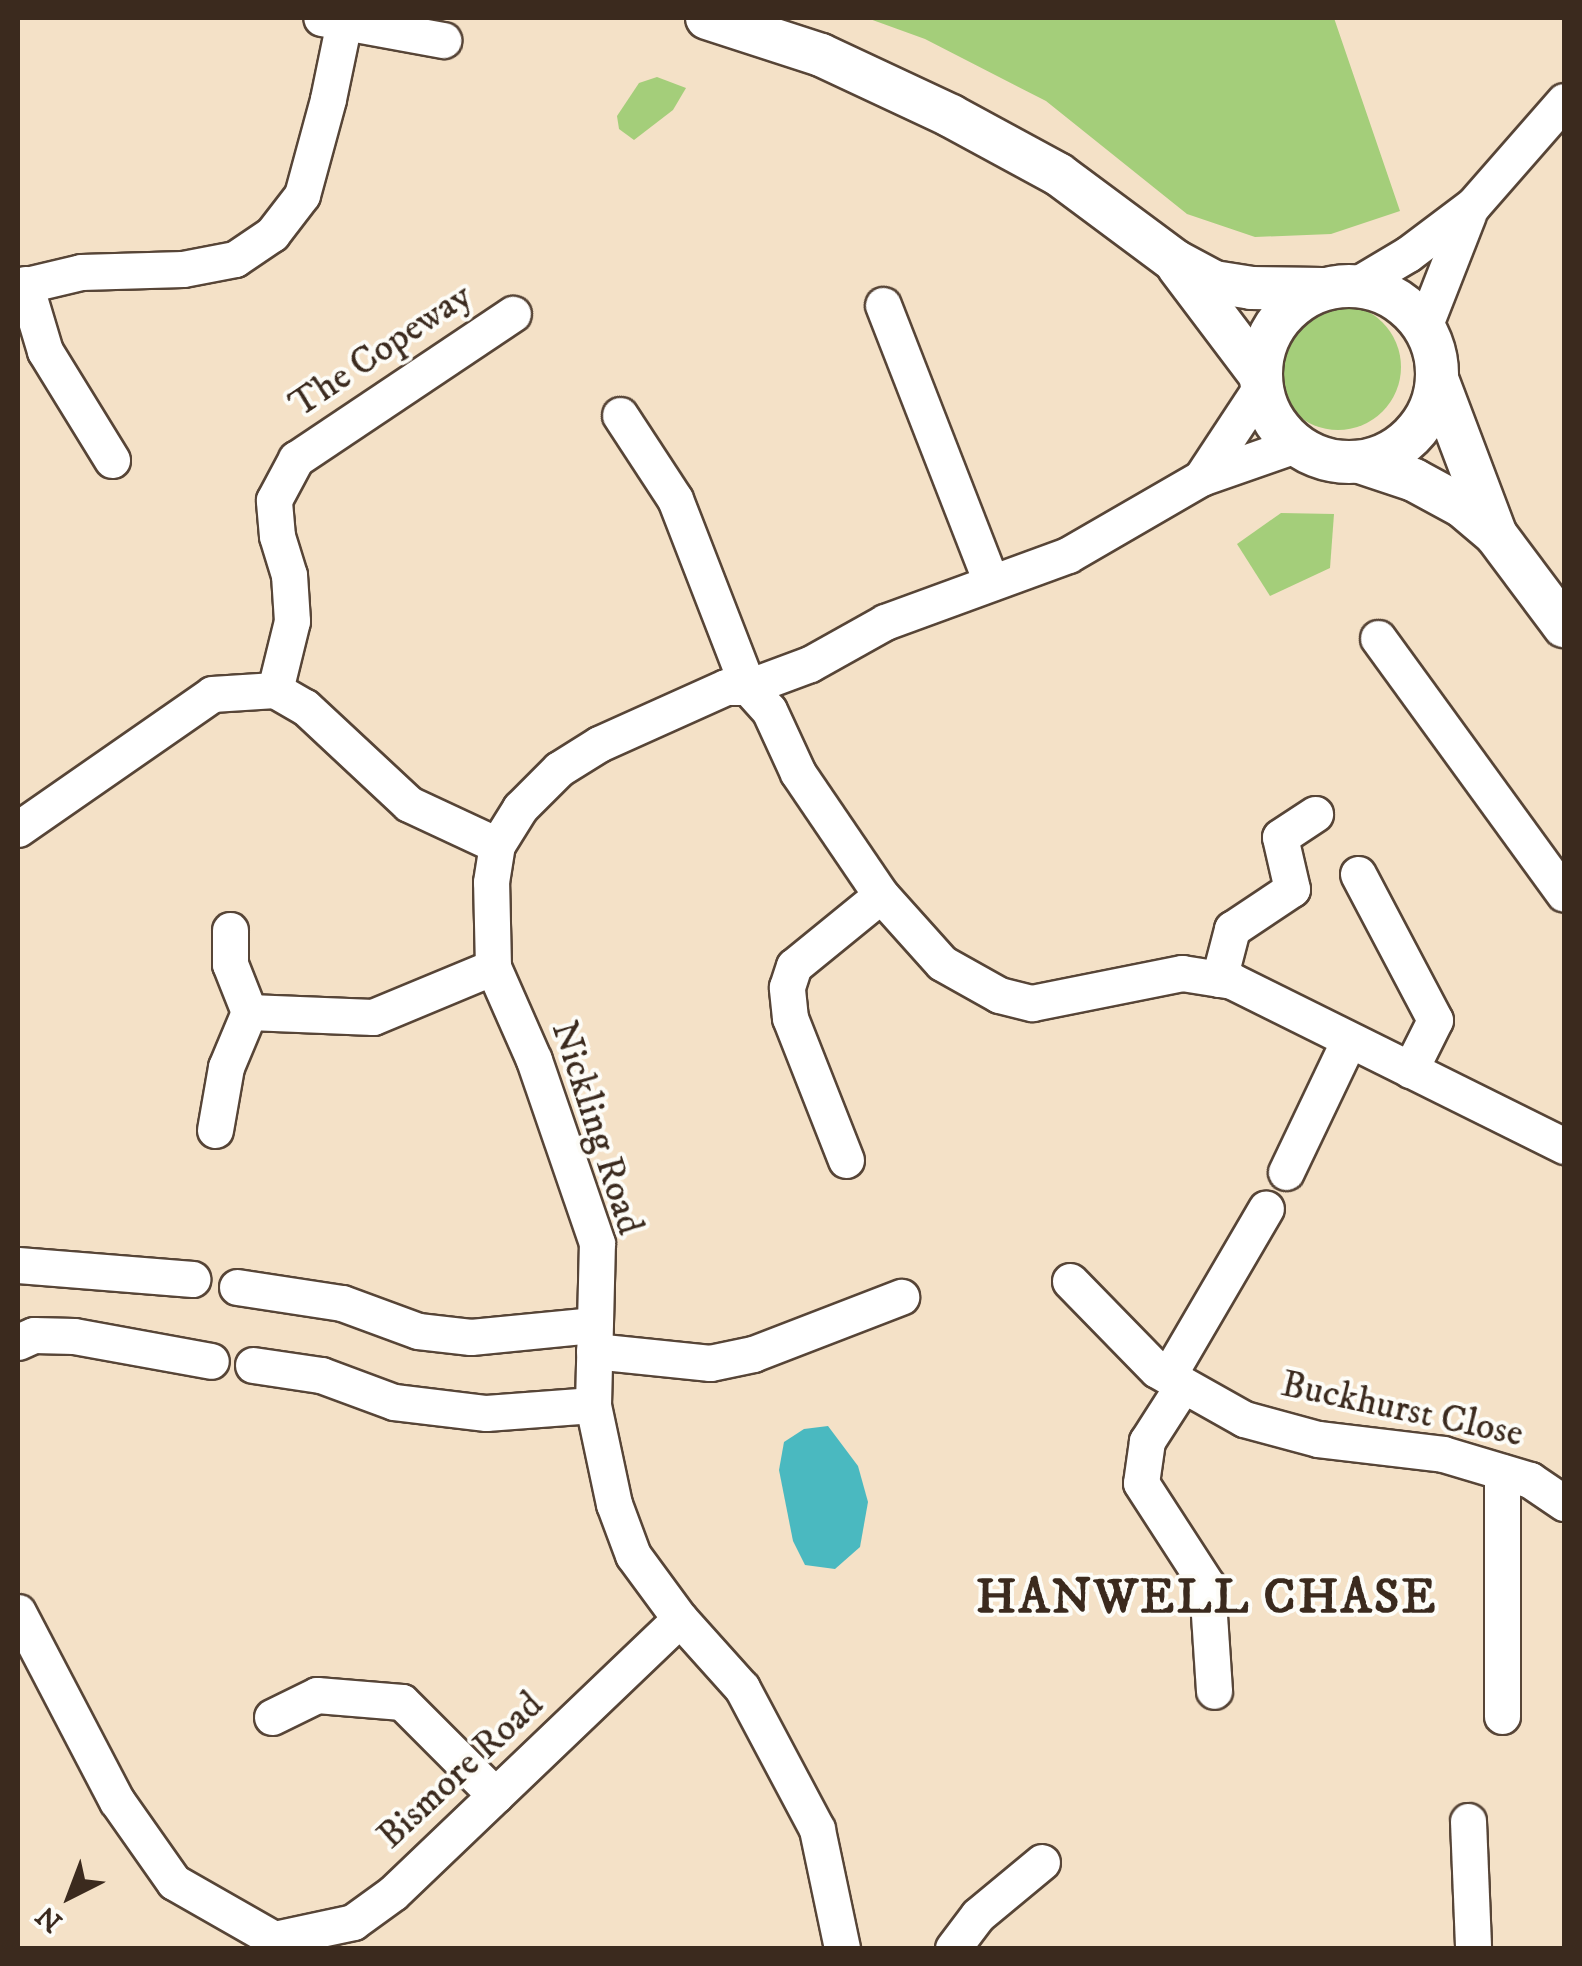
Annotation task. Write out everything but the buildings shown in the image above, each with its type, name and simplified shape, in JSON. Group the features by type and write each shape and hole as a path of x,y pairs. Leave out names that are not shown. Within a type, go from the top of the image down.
{"street":[{"path":"708,18 822,55 950,116 1058,174 1175,261 1214,282 1251,288 1338,287 1381,292 1406,306 1432,343 1437,379 1496,534"},
{"path":"112,460 46,351 22,286 82,272 183,270 235,259 272,234 302,195 333,20 443,40"},
{"path":"1260,381 1267,338 1281,316 1300,299 1338,287 1408,254 1473,205 1564,101"},
{"path":"1424,327 1452,246 1473,205"},
{"path":"1175,261 1260,381 1272,418 1296,445 1329,460 1360,462 1414,480 1462,506 1496,534 1564,626"},
{"path":"883,305 990,582"},
{"name":"The Copeway","path":"275,690 292,621 289,575 277,536 274,500 296,458 513,314"},
{"path":"1360,462 1380,457 1414,434 1434,399 1437,379"},
{"name":"Nickling Road","path":"1201,478 1260,381"},
{"path":"620,415 675,500 748,687 770,710 798,773 882,895 942,964 999,995 1032,1002 1182,974 1232,981 1410,1070 1560,1134"},
{"name":"Nickling Road","path":"842,1948 817,1830 742,1688 680,1619 633,1554 614,1504 594,1405 596,1243 534,1060 493,967 491,882 497,845 520,808 559,769 599,744 726,687 748,687 810,664 885,622 1068,555 1201,478 1296,445"},
{"path":"1378,638 1564,894"},
{"path":"18,830 212,694 275,690 304,708 410,804 497,845"},
{"path":"1219,979 1232,929 1292,888 1280,837 1314,814"},
{"path":"1358,874 1435,1020 1410,1070"},
{"path":"846,1160 790,1018 787,988 794,966 882,895"},
{"path":"214,1130 226,1066 249,1012 230,964 230,930"},
{"path":"249,1012 372,1018 493,967"},
{"path":"1286,1172 1349,1040"},
{"path":"1214,1691 1207,1585 1141,1483 1148,1441 1175,1380 1266,1208"},
{"path":"18,1265 192,1279"},
{"name":"Buckhurst Close","path":"1070,1281 1175,1380 1244,1419 1318,1439 1442,1454 1530,1480 1564,1502"},
{"path":"238,1287 342,1303 418,1331 471,1337 594,1338 710,1363 753,1354 900,1297"},
{"path":"18,1342 34,1335 74,1336 211,1361"},
{"path":"253,1366 321,1376 394,1402 486,1413 594,1405"},
{"path":"1502,1472 1502,1716"},
{"name":"Bismore Road","path":"18,1612 117,1801 174,1882 273,1944 353,1922 393,1893 680,1619"},
{"path":"272,1717 317,1696 402,1702 495,1795"},
{"path":"1468,1821 1472,1948"},
{"path":"953,1948 978,1916 1042,1862"}],"green space":[{"path":"867,18 1334,18 1400,211 1331,234 1255,237 1187,214 1046,101 925,39"},
{"path":"657,77 686,88 673,110 634,140 619,129 617,116 639,83"},
{"path":"1338,304 1362,309 1383,322 1396,343 1401,367 1396,391 1383,412 1362,425 1338,430 1314,425 1293,412 1280,391 1275,367 1280,343 1293,322 1314,309"},
{"path":"1281,513 1334,514 1330,568 1270,596 1237,544"}],"water":[{"path":"828,1426 858,1466 868,1502 860,1547 835,1569 805,1565 793,1541 779,1470 784,1442 804,1429"}],"district":[{"name":"HANWELL CHASE","path":"1207,1599"}]}
